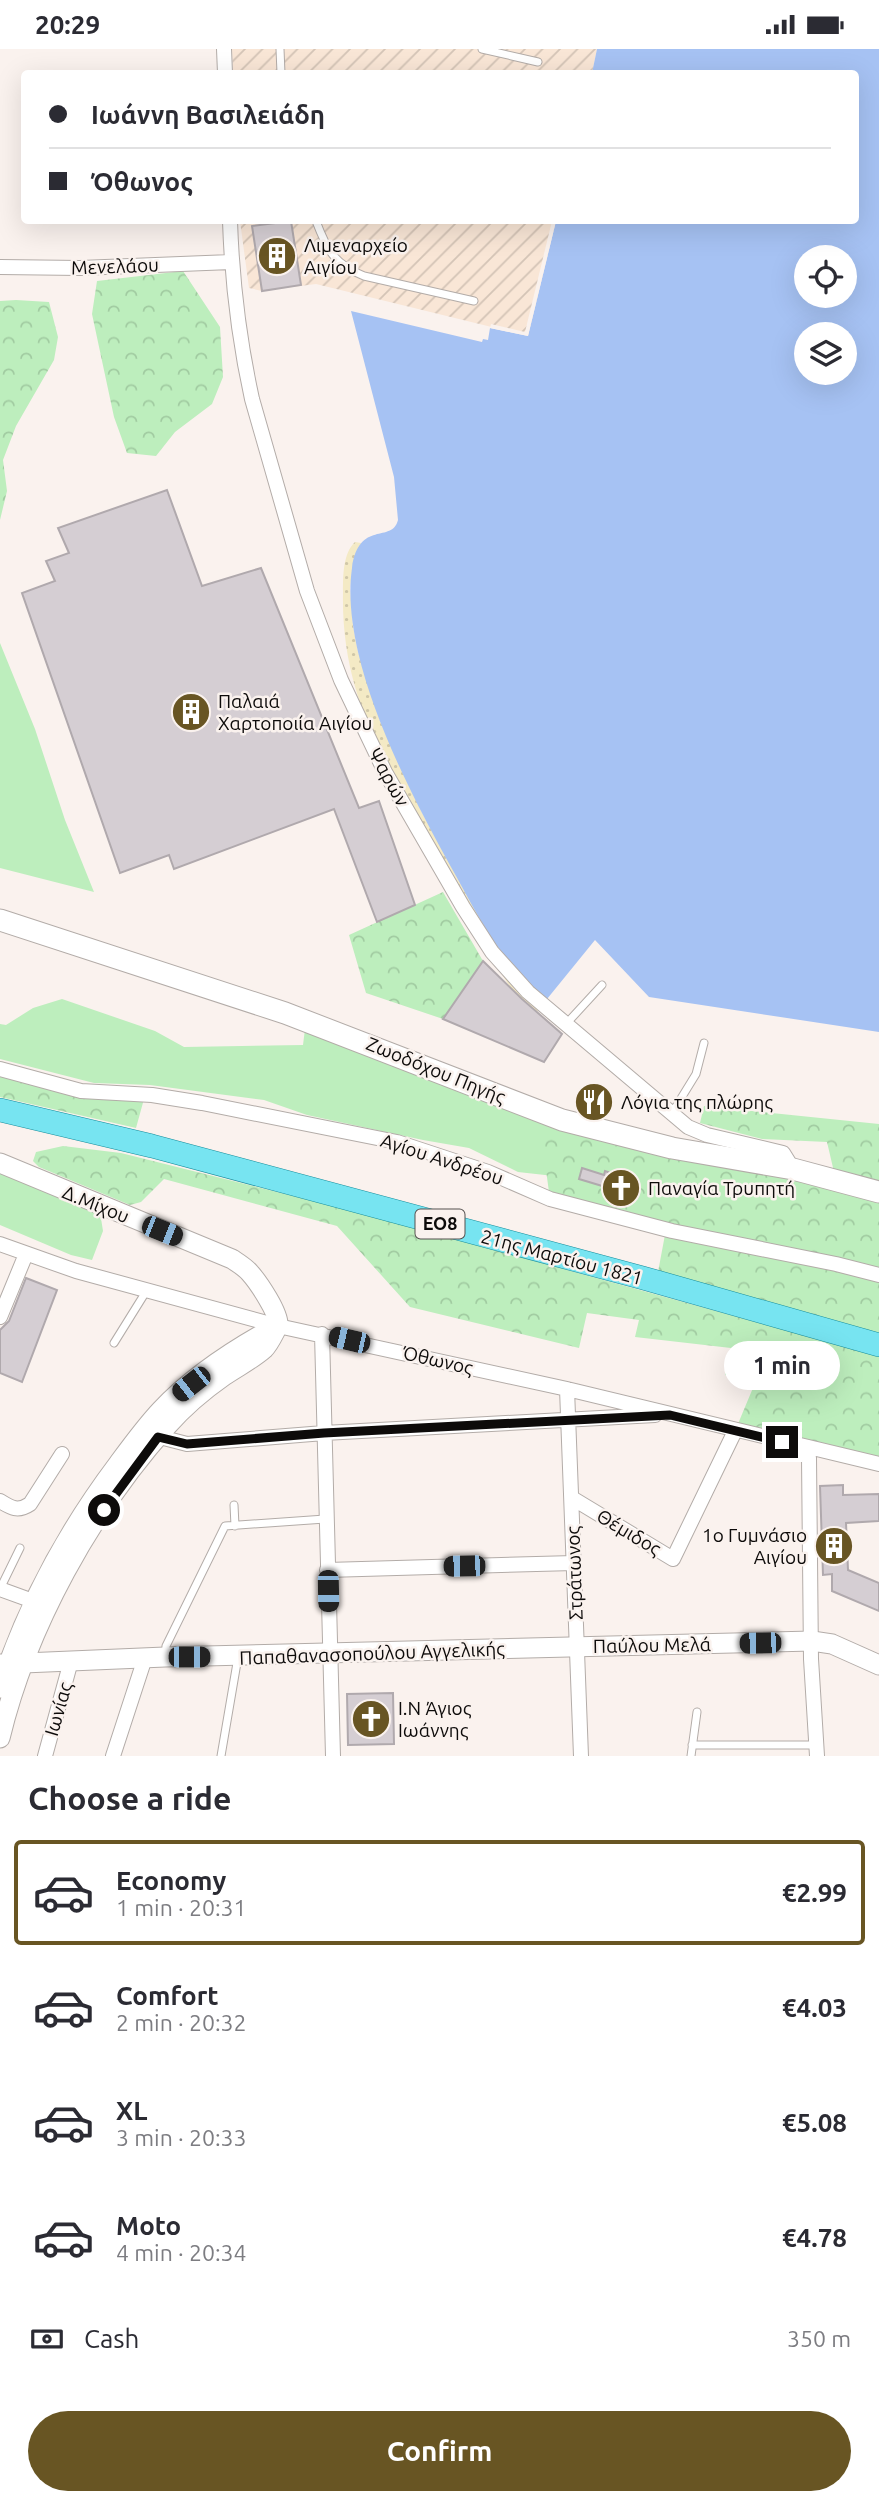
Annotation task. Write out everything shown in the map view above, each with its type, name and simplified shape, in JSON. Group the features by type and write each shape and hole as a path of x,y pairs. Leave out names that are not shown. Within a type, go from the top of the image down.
{"main road":[{"name":"Ζωοδόχου Πηγής","path":"0,920 285,1013 562,1121 672,1148 793,1169 879,1192"},
{"name":"21ης Μαρτίου 1821","path":"0,1110 131,1140 643,1278 879,1345"}],"street":[{"path":"224,49 225,70"},
{"name":"Ψαρών","path":"230,224 231,263 238,325 252,400 307,591 349,699 385,772 492,952 528,992 688,1127 707,1135 783,1153 793,1169"},
{"name":"Μενελάου","path":"0,267 80,268 231,263"},
{"name":"Αγίου Ανδρέου","path":"0,1069 81,1091 123,1092 202,1103 397,1142 488,1172 550,1199 672,1231 879,1275"},
{"name":"Δ.Μίχου","path":"0,1163 232,1259 249,1271 273,1308 279,1320 278,1326"},
{"name":"Όθωνος","path":"0,1244 76,1271 278,1326 567,1389 879,1464"},
{"path":"0,1317 26,1254"},
{"path":"0,1738 11,1663 43,1617 82,1543 150,1435 162,1408 207,1370 253,1339 278,1326"},
{"path":"322,1334 332,1756"},
{"name":"Στράτωνος","path":"567,1389 581,1756"},
{"path":"150,1435 187,1444 324,1433 670,1415"},
{"name":"Θέμιδος","path":"572,1498 673,1559 734,1431"},
{"path":"0,1688 33,1601 65,1540 95,1494 150,1435"},
{"path":"806,1447 809,1458 817,1750"},
{"path":"0,1501 15,1509 23,1509 30,1504 62,1454"},
{"path":"327,1570 574,1563"},
{"path":"0,1589 33,1601"},
{"name":"Παύλου Μελά","path":"576,1647 812,1641 832,1644 879,1665"},
{"name":"Παπαθανασοπούλου Αγγελικής","path":"11,1663 576,1647"},
{"path":"113,1756 155,1658"},
{"name":"Ιωνίας","path":"44,1756 71,1661"}],"lane":[{"path":"280,49 281,70"},
{"path":"482,49 538,62"},
{"path":"317,224 327,249 349,270 364,276 474,301"},
{"path":"567,1023 603,985"},
{"path":"672,1113 696,1074 704,1043"},
{"path":"114,1343 147,1290"},
{"path":"234,1505 235,1526"},
{"path":"155,1658 166,1646 225,1526 325,1519"},
{"path":"0,1589 20,1548"},
{"path":"221,1756 238,1657"},
{"path":"691,1756 697,1712"},
{"path":"692,1745 817,1750"}],"shaded area":[{"path":"232,49 597,49 593,70 233,70"},
{"path":"240,224 555,224 528,336 316,284 262,291 249,288"}],"green space":[{"path":"183,271 220,327 223,377 212,404 175,432 156,456 127,453 114,417 92,314 97,281"},
{"path":"0,301 49,302 58,337 54,360 16,426 3,460 7,491 0,520"},
{"path":"0,643 35,729 65,820 94,892 0,868"},
{"path":"443,892 483,961 443,1019 366,993 349,935"},
{"path":"62,999 155,1031 184,1047 303,1045 305,1029 550,1123 554,1176 518,1172 469,1148 307,1115 264,1100 150,1085 94,1083 0,1059 0,1024 6,1025 33,1008"},
{"path":"0,1076 144,1099 136,1128 0,1097"},
{"path":"704,1106 879,1124 879,1185 834,1172 827,1142 762,1139 700,1123"},
{"path":"539,1119 606,1142 675,1158 682,1155 879,1199 879,1344 658,1272 667,1224 549,1192"},
{"path":"63,1146 121,1153 357,1212 879,1356 879,1464 735,1431 755,1383 725,1375 731,1348 635,1337 639,1320 587,1313 579,1348 410,1307 337,1226 164,1179 141,1202 130,1205 39,1167 33,1161 36,1152"},
{"path":"0,1170 100,1212 103,1231 92,1260 71,1255 0,1225"}],"sand":[{"path":"355,542 361,543 350,588 358,652 420,809 466,894 506,958 547,999 535,1014 510,987 493,960 390,771 365,716 348,658 344,626 344,565"}],"water":[{"path":"597,49 879,49 879,1032 649,997 595,940 547,999 518,973 474,910 400,767 376,709 358,652 350,589 356,553 361,543 389,531 395,527 398,520 394,477 351,311 482,342 483,339 488,340 490,328 528,336 555,224 859,224 859,70 593,70"}],"pier":[{"path":"551,224 555,224 528,336 490,328 491,324 525,332"}],"building":[{"name":"Λιμεναρχείο Αιγίου","path":"291,224 301,285 262,291 252,226"},
{"name":"Παλαιά Χαρτοποιία Αιγίου","path":"167,490 202,586 261,568 359,808 379,801 415,905 377,922 334,809 174,869 169,855 120,873 22,593 55,581 46,561 69,553 58,528"},
{"path":"483,961 562,1034 544,1062 443,1019"},
{"name":"Παναγία Τρυπητή","path":"582,1168 604,1175 605,1171 636,1181 632,1195 579,1179"},
{"path":"26,1278 57,1290 22,1382 0,1373 0,1330 9,1321"},
{"name":"1ο Γυμνάσιο Αιγίου","path":"843,1485 843,1495 879,1494 879,1521 846,1523 848,1570 879,1583 879,1611 832,1591 832,1574 823,1575 820,1486"},
{"name":"Ι.Ν Άγιος Ιωάννης","path":"393,1693 394,1744 348,1745 347,1694"}],"place":[{"name":"Λιμεναρχείο Αιγίου","path":"277,256"},
{"name":"Παλαιά Χαρτοποιία Αιγίου","path":"191,712"},
{"name":"Λόγια της πλώρης","path":"594,1102"},
{"name":"Παναγία Τρυπητή","path":"621,1188"},
{"name":"1ο Γυμνάσιο Αιγίου","path":"834,1546"},
{"name":"Ι.Ν Άγιος Ιωάννης","path":"371,1719"}],"route":[{"path":"104,1510 158,1437 187,1444 324,1433 670,1415 782,1442"}]}
